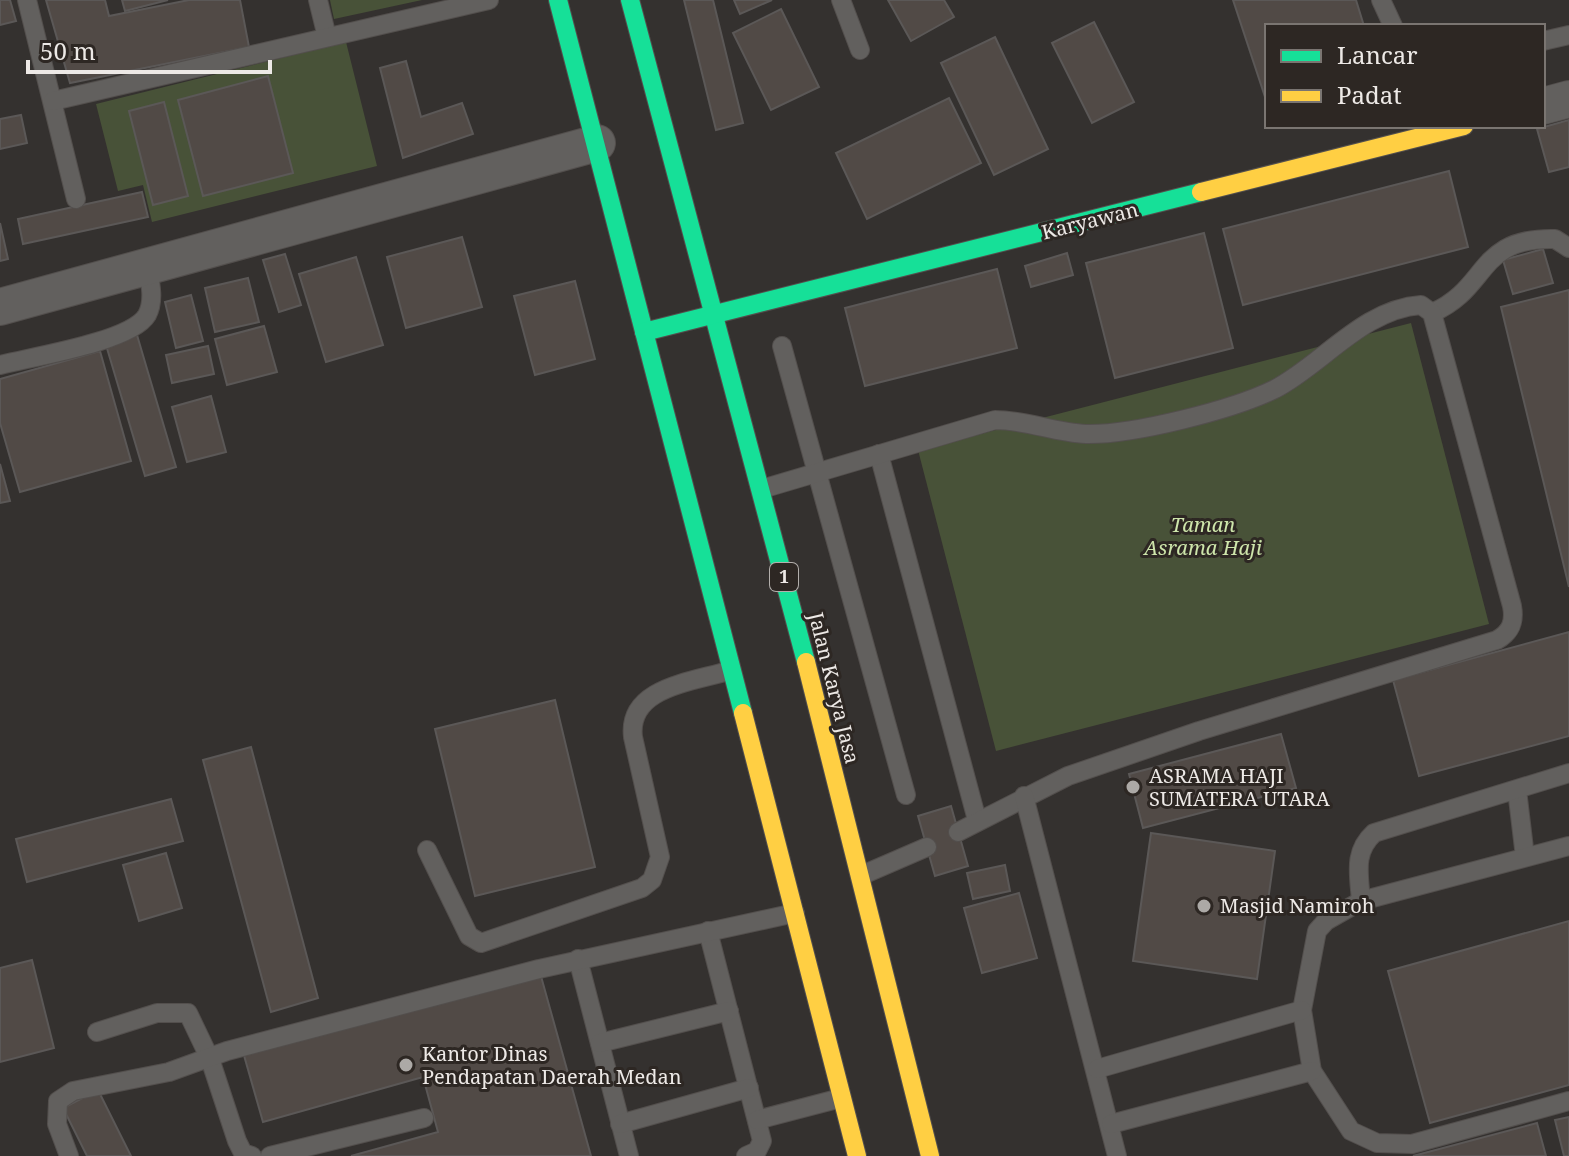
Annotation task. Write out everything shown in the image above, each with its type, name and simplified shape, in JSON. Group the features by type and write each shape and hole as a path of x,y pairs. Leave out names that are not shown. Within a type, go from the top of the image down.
{"main road":[{"path":"558,0 857,1156"},
{"name":"Jalan Karya Jasa","path":"630,0 762,489 930,1156"},
{"name":"Karyawan","path":"644,332 1456,128"}],"street":[{"path":"1545,105 1569,99"},
{"path":"0,307 597,143"}],"lane":[{"path":"27,0 76,199"},
{"path":"318,0 327,37"},
{"path":"53,101 489,0"},
{"path":"841,0 860,50"},
{"path":"1381,0 1392,24"},
{"path":"1545,41 1569,35"},
{"path":"1432,313 1452,304 1492,256 1510,244 1555,239 1569,248"},
{"path":"0,365 104,339 135,326 147,315 150,304 147,265"},
{"path":"762,489 995,420 1032,422 1087,434 1127,430 1190,416 1277,388 1358,330 1404,308 1421,305 1432,313 1512,606 1514,616 1508,632 1497,640 1186,735 1068,776 958,832"},
{"path":"782,346 906,795"},
{"path":"879,454 977,820"},
{"path":"427,850 469,936 481,943 642,888 652,880 660,857 633,737 631,723 636,710 649,695 731,670"},
{"path":"1361,901 1358,856 1364,842 1374,833 1569,773"},
{"path":"1517,790 1525,857"},
{"path":"1024,796 1117,1156"},
{"path":"1569,846 1361,901 1326,921 1317,931 1302,1010 1312,1071 1351,1131 1377,1143 1412,1144 1569,1101"},
{"path":"859,876 927,847"},
{"path":"69,1156 56,1112 58,1101 73,1091 169,1072 227,1051 578,959 795,913"},
{"path":"708,931 757,1120 761,1144 757,1151 746,1156"},
{"path":"578,959 629,1156"},
{"path":"1097,1069 1302,1010"},
{"path":"600,1043 729,1011"},
{"path":"97,1032 157,1013 188,1013 210,1059 237,1141 243,1153 252,1156"},
{"path":"1111,1124 1312,1071"},
{"path":"620,1124 749,1088"},
{"path":"757,1120 841,1098"},
{"path":"270,1156 424,1118"}],"green space":[{"path":"330,0 422,0 334,19"},
{"path":"346,42 377,166 152,222 143,185 118,191 96,104"},
{"name":"Taman Asrama Haji","path":"1411,323 1489,624 996,751 918,450"}],"building":[{"path":"0,0 10,0 16,21 0,25"},
{"path":"46,0 105,0 109,16 189,0 240,0 249,47 70,83"},
{"path":"122,0 168,0 125,11"},
{"path":"684,0 713,0 743,123 716,130"},
{"path":"734,0 772,0 740,14"},
{"path":"888,0 944,0 954,17 911,41"},
{"path":"1233,0 1356,0 1363,24 1265,24 1265,97"},
{"path":"781,9 819,87 771,110 733,33"},
{"path":"1094,22 1134,102 1092,123 1052,43"},
{"path":"995,37 1048,149 994,175 941,63"},
{"path":"406,61 421,117 462,103 473,134 403,158 380,68"},
{"path":"268,76 293,173 203,196 178,100"},
{"path":"949,98 981,163 867,219 836,153"},
{"path":"164,102 188,196 153,205 129,111"},
{"path":"21,115 27,143 0,149 0,119"},
{"path":"1569,120 1569,167 1549,172 1537,129"},
{"path":"1449,171 1468,247 1243,305 1223,229"},
{"path":"142,192 148,217 23,244 18,219"},
{"path":"0,223 8,259 0,261"},
{"path":"1204,233 1233,348 1115,378 1086,263"},
{"path":"462,237 482,307 406,328 387,257"},
{"path":"1543,249 1553,283 1513,294 1503,260"},
{"path":"1067,253 1073,275 1031,287 1025,266"},
{"path":"285,254 301,305 279,312 263,260"},
{"path":"356,257 383,345 326,362 299,274"},
{"path":"997,269 1017,348 865,386 845,308"},
{"path":"248,278 259,322 215,332 205,288"},
{"path":"575,281 595,359 535,375 514,296"},
{"path":"1569,290 1569,587 1501,307"},
{"path":"191,295 203,341 176,348 165,302"},
{"path":"264,326 277,372 227,385 215,339"},
{"path":"137,335 176,467 145,476 106,345"},
{"path":"208,346 214,374 172,383 166,355"},
{"path":"100,351 131,461 20,492 0,423 0,379"},
{"path":"211,396 226,452 187,462 172,407"},
{"path":"0,464 10,501 0,503"},
{"path":"1569,632 1569,736 1419,776 1393,680"},
{"path":"555,700 595,867 475,896 435,729"},
{"path":"1281,734 1296,788 1143,828 1129,774"},
{"path":"251,747 318,998 271,1012 203,760"},
{"path":"171,799 183,841 27,882 16,839"},
{"path":"951,806 968,866 935,876 918,816"},
{"name":"Masjid Namiroh","path":"1151,833 1275,851 1257,979 1133,961"},
{"path":"166,853 182,908 139,921 123,865"},
{"path":"1005,865 1010,891 973,899 967,873"},
{"path":"1019,893 1037,958 982,973 964,908"},
{"path":"1569,921 1569,1085 1430,1123 1388,971"},
{"path":"32,960 54,1048 0,1062 0,968"},
{"name":"Kantor Dinas Pendapatan Daerah Medan","path":"539,969 591,1156 351,1156 438,1132 423,1077 263,1122 243,1052"},
{"path":"98,1090 131,1156 87,1156 63,1108"},
{"path":"1569,1117 1569,1156 1564,1156 1555,1120"},
{"path":"1537,1123 1546,1156 1413,1156"}],"traffic: fast":[{"path":"558,0 743,713"},
{"path":"630,0 806,662"},
{"path":"644,332 1201,192"}],"traffic: slow":[{"path":"1201,192 1456,128"},
{"path":"806,662 930,1156"},
{"path":"743,713 857,1156"}],"place":[{"name":"ASRAMA HAJI SUMATERA UTARA","path":"1133,787"},
{"name":"Masjid Namiroh","path":"1204,906"},
{"name":"Kantor Dinas Pendapatan Daerah Medan","path":"406,1065"}]}
